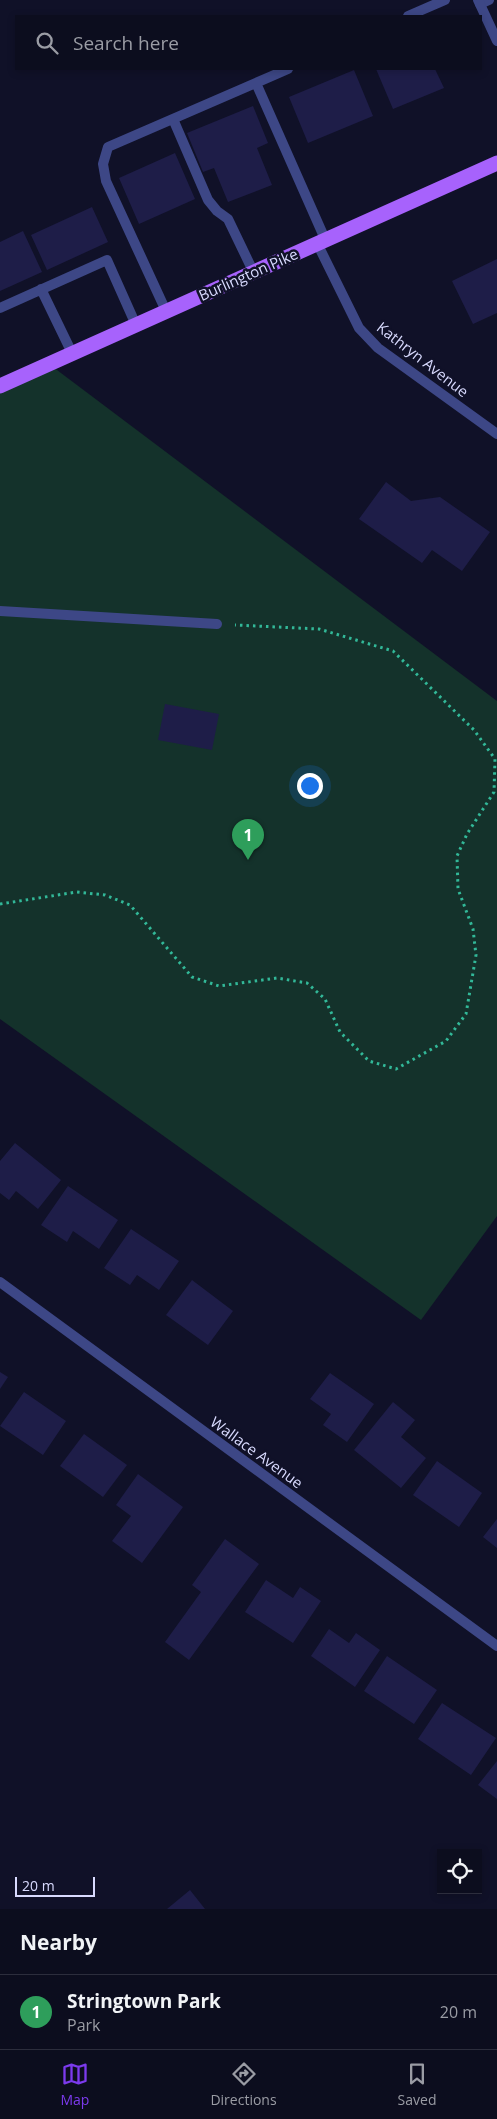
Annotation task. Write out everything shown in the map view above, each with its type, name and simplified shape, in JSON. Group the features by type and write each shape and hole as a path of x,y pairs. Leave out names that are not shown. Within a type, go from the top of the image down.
{"main road":[{"name":"Burlington Pike","path":"0,386 497,163"}],"street":[{"path":"410,15 445,0"},
{"path":"483,1 497,42"},
{"path":"166,311 106,181 104,164 108,147 286,70"},
{"name":"Kathryn Avenue","path":"256,83 359,328 378,348 497,434"},
{"path":"174,119 208,200 217,211 228,219 253,272"},
{"path":"0,308 106,260 136,324"},
{"path":"41,290 72,354"},
{"path":"0,611 217,624"},
{"name":"Wallace Avenue","path":"0,1282 497,1646"}],"path":[{"path":"0,904 77,892 105,895 130,905 192,977 219,986 277,978 307,983 325,999 340,1032 369,1061 396,1069 446,1040 466,1014 476,955 473,929 458,889 457,856 467,834 494,792 495,759 474,730 393,652 319,629 217,624"}],"green space":[{"path":"49,364 497,701 497,1216 421,1320 0,1019 0,386"}],"building":[{"path":"354,70 373,116 308,143 289,97"},
{"path":"376,70 435,70 444,88 393,109"},
{"path":"253,106 268,143 257,148 272,185 228,202 214,168 203,172 187,133"},
{"path":"175,153 195,199 139,224 119,178"},
{"path":"92,207 108,242 47,270 31,235"},
{"path":"23,231 42,272 0,291 0,242"},
{"path":"497,259 497,313 473,324 452,281"},
{"path":"386,482 411,501 440,497 490,532 462,571 432,550 422,563 359,519"},
{"path":"165,704 219,714 212,750 158,740"},
{"path":"15,1143 61,1180 38,1209 16,1191 9,1200 0,1193 0,1161"},
{"path":"68,1186 118,1220 99,1249 73,1231 67,1242 41,1225"},
{"path":"131,1229 179,1261 159,1290 137,1275 130,1285 104,1268"},
{"path":"192,1280 233,1311 208,1345 166,1315"},
{"path":"0,1372 8,1377 0,1389"},
{"path":"330,1373 374,1404 347,1442 323,1425 331,1414 310,1399"},
{"path":"24,1392 66,1421 43,1455 0,1426"},
{"path":"393,1402 415,1420 401,1437 426,1458 401,1488 354,1450"},
{"path":"84,1434 127,1465 103,1497 60,1466"},
{"path":"437,1461 482,1493 459,1527 413,1495"},
{"path":"138,1474 183,1507 142,1563 112,1541 131,1516 116,1505"},
{"path":"497,1519 497,1548 483,1537"},
{"path":"225,1539 259,1564 189,1660 165,1642 201,1592 192,1585"},
{"path":"266,1580 293,1598 300,1587 321,1601 293,1643 245,1612"},
{"path":"329,1629 349,1643 356,1633 380,1650 355,1687 311,1656"},
{"path":"387,1656 437,1690 414,1724 364,1691"},
{"path":"442,1703 496,1738 471,1775 418,1739"},
{"path":"497,1761 497,1799 478,1785"},
{"path":"190,1890 205,1909 167,1909"}],"place":[{"name":"Stringtown Park","path":"248,860"}]}
